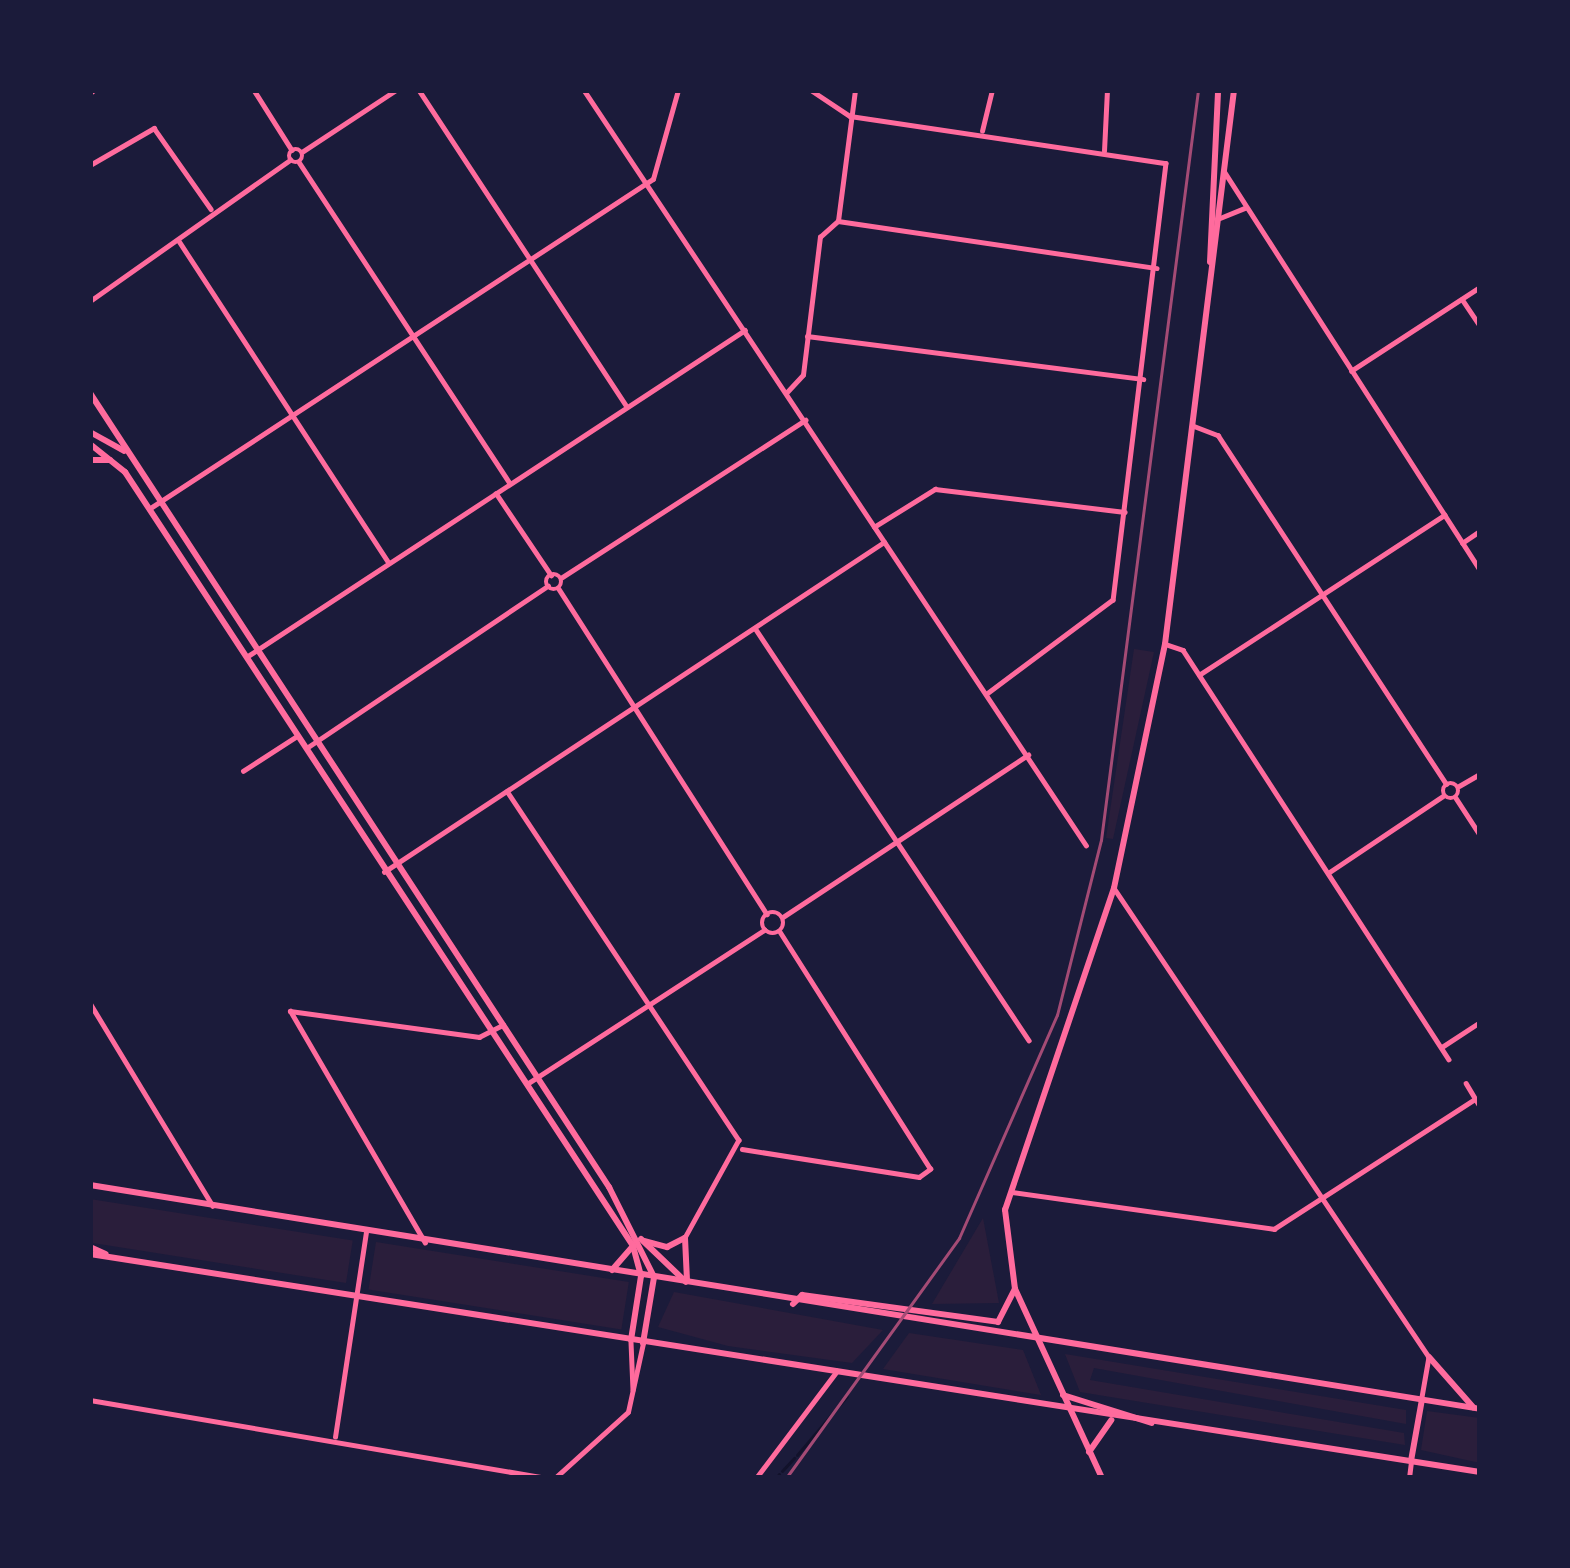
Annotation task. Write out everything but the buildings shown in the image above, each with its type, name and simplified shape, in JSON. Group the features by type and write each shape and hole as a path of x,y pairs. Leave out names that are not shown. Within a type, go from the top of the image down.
{"main road":[{"path":"1211,266 1218,90"},
{"path":"1102,1478 1016,1289 1004,1241 1010,1192 1114,888 1165,644 1234,90"},
{"path":"90,393 641,1239 654,1277 644,1342"},
{"path":"90,432 128,453"},
{"path":"90,444 114,460 149,509 633,1246 641,1276 631,1340"},
{"path":"90,460 114,460"},
{"path":"90,1185 793,1304 1477,1408"},
{"path":"641,1239 667,1247 685,1238"},
{"path":"685,1238 679,1268 694,1287"},
{"path":"641,1239 694,1287"},
{"path":"608,1271 633,1246"},
{"path":"90,1250 1068,1407 1155,1425 1480,1472"},
{"path":"793,1304 802,1295 998,1322 1016,1289"},
{"path":"1429,1357 1477,1408"},
{"path":"1063,1395 1155,1425"},
{"path":"1412,1461 1422,1399"},
{"path":"1089,1452 1096,1427 1126,1420"}],"street":[{"path":"90,302 290,160 292,150 254,90"},
{"path":"299,162 302,152 397,90"},
{"path":"419,90 626,407"},
{"path":"584,90 1086,845"},
{"path":"149,509 647,183 664,160 679,90"},
{"path":"812,90 850,116 1164,158 1144,379 1113,600 987,694"},
{"path":"787,392 802,375 820,237 838,221 855,90"},
{"path":"981,134 992,90"},
{"path":"1105,151 1107,90"},
{"path":"90,165 154,128 212,211"},
{"path":"292,150 302,152"},
{"path":"290,160 299,162 510,483"},
{"path":"1224,171 1480,569"},
{"path":"1220,218 1245,208"},
{"path":"838,221 1156,268"},
{"path":"179,241 390,563"},
{"path":"1351,371 1480,287"},
{"path":"1462,298 1480,326"},
{"path":"246,658 745,330"},
{"path":"807,336 1144,379"},
{"path":"764,930 767,914 559,589 561,578 805,420"},
{"path":"1192,425 1219,435 1446,784 1444,796"},
{"path":"874,527 934,489 1125,512"},
{"path":"496,493 550,575 561,578"},
{"path":"1199,675 1444,515"},
{"path":"1462,543 1480,531"},
{"path":"384,872 884,542"},
{"path":"306,748 548,586 550,575"},
{"path":"548,586 559,589"},
{"path":"755,628 1029,1040"},
{"path":"1165,644 1199,675 1449,1059"},
{"path":"243,771 297,736"},
{"path":"767,914 783,916 1028,755"},
{"path":"1446,784 1457,786 1480,774"},
{"path":"1457,786 1456,798 1480,835"},
{"path":"507,791 742,1149 919,1177 930,1169 780,933 783,916"},
{"path":"1328,873 1444,796 1456,798"},
{"path":"1114,888 1429,1357 1422,1399"},
{"path":"525,1086 764,930 780,933"},
{"path":"90,1003 213,1206"},
{"path":"425,1243 424,1225 291,1017 305,1008 490,1034 503,1025"},
{"path":"1442,1047 1480,1022"},
{"path":"1010,1192 1274,1228 1478,1102 1466,1083"},
{"path":"685,1238 742,1149"},
{"path":"334,1436 366,1232"},
{"path":"631,1340 633,1390"},
{"path":"90,1400 334,1436 551,1478 625,1417 644,1342"},
{"path":"756,1478 837,1372"},
{"path":"1408,1478 1412,1461"}],"shaded area":[{"path":"1134,649 1154,652 1113,839 1106,838"},
{"path":"90,1199 353,1241 346,1283 90,1243"},
{"path":"983,1218 999,1303 932,1304"},
{"path":"376,1242 629,1282 621,1329 368,1289"},
{"path":"674,1292 883,1330 852,1363 728,1346 658,1327"},
{"path":"909,1333 1023,1350 1041,1395 883,1369"},
{"path":"1065,1354 1406,1410 1406,1424 1094,1368 1090,1380 1404,1433 1405,1445 1080,1392"},
{"path":"1427,1411 1480,1418 1480,1463 1421,1450"}],"waterway":[{"path":"797,1455 847,1396"},
{"path":"782,1471 794,1458"},
{"path":"776,1478 779,1474"}],"railway":[{"path":"786,1478 959,1238 1057,1015 1101,840 1198,90"}]}
